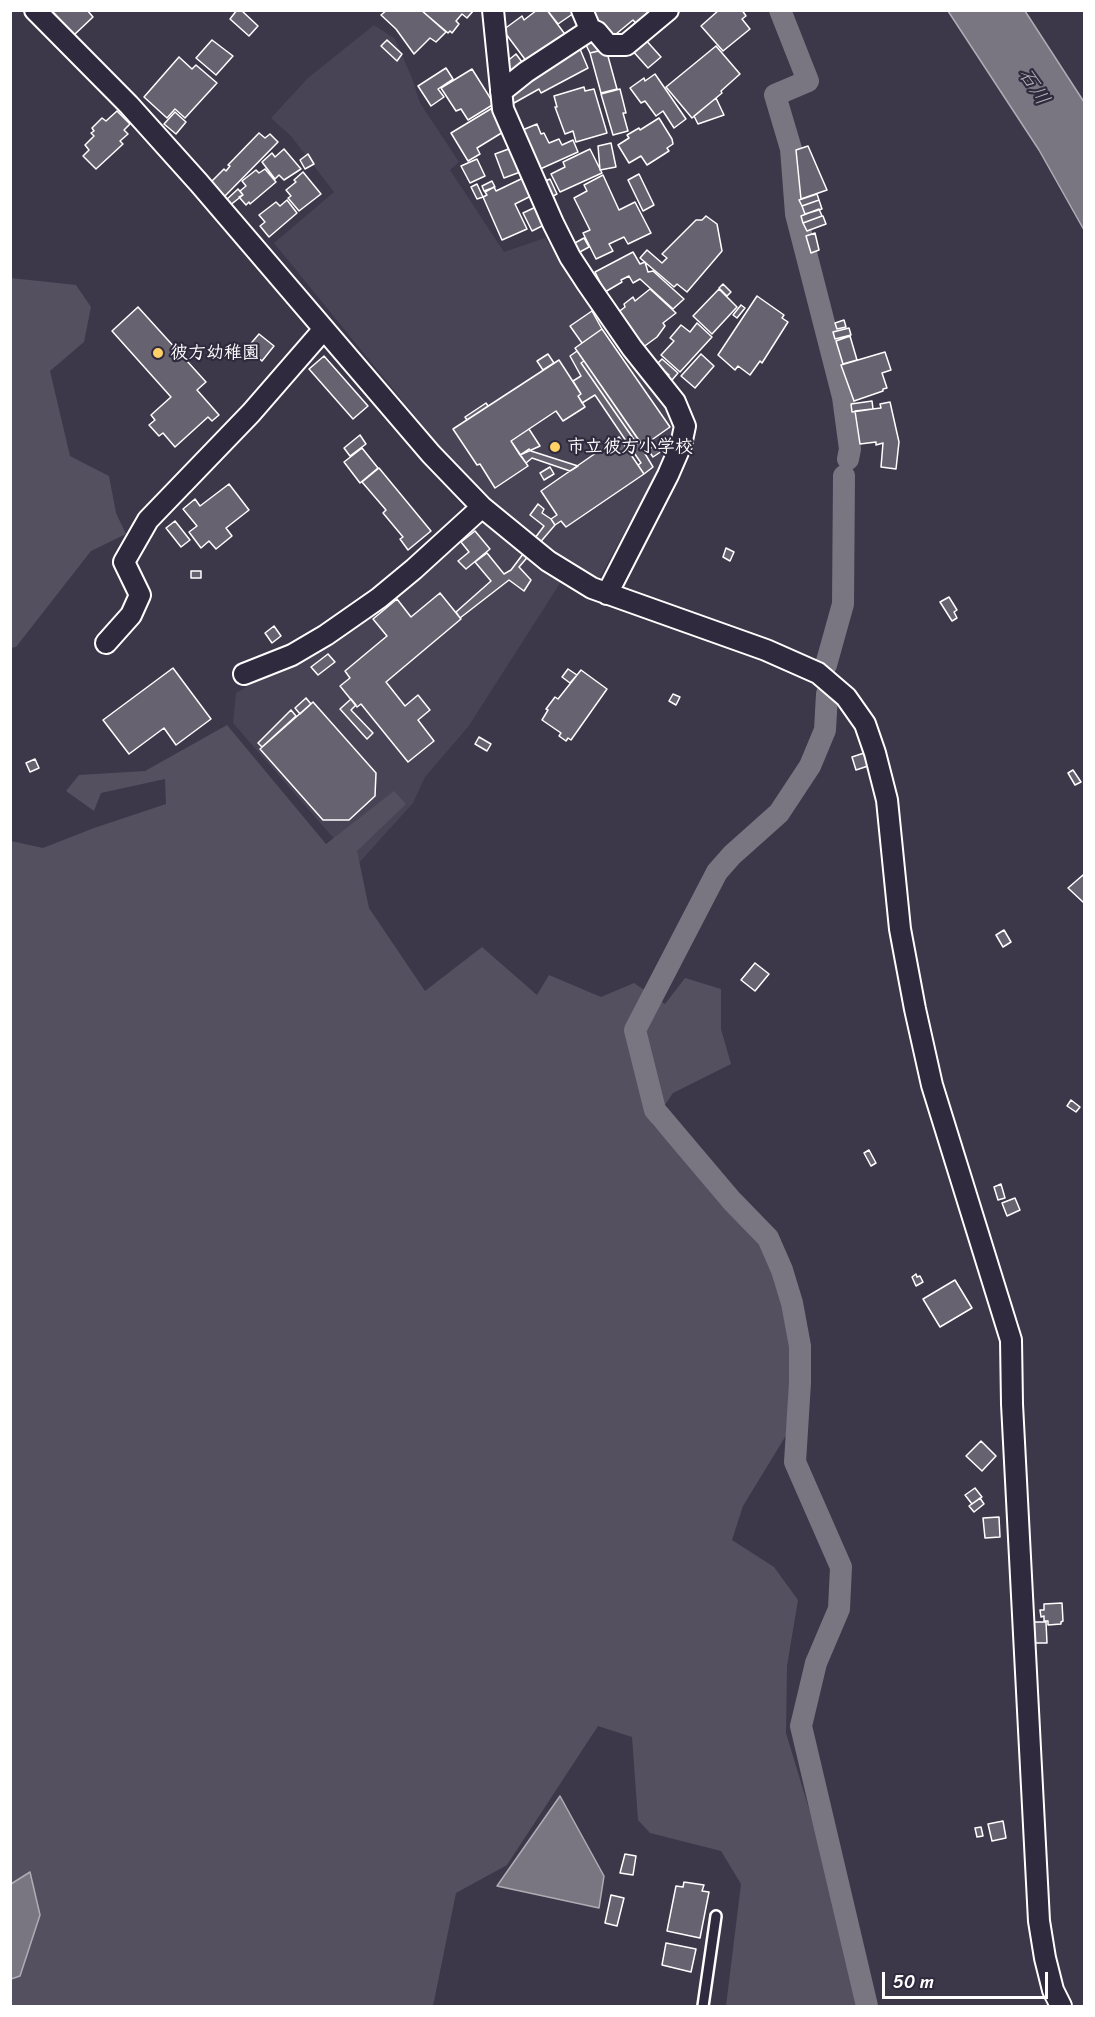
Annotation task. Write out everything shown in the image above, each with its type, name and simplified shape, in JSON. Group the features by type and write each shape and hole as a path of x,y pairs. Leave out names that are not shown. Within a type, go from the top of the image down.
{"street":[{"path":"35,10 129,105 431,454 482,507 548,561 592,588 766,650 818,673 846,697 865,724 875,753 886,800 900,929 932,1085 1011,1340 1012,1402 1040,1922 1045,1958 1053,1990 1061,2007"},
{"path":"493,10 503,109 570,257 632,348 675,402 685,426 681,445 668,475 607,594"},
{"path":"585,19 608,45 626,45 668,10"},
{"path":"501,92 526,72 587,32 585,19"},
{"path":"106,643 131,615 140,595 124,562 148,520 251,413 324,329"},
{"path":"244,674 292,655 326,635 379,598 482,507"}],"lane":[{"path":"703,2007 716,1916"}],"shaded area":[{"name":"市立彼方小学校","path":"374,25 395,39 420,103 459,162 450,170 504,252 545,238 662,398 675,424 674,441 599,579 573,563 468,727 425,777 413,803 357,865 233,723 236,693 286,664 426,569 494,503 445,453 274,243 334,192 291,136 271,118 308,78"},
{"path":"11,278 76,285 91,307 84,342 50,371 70,456 109,476 116,513 126,534 91,551 16,647 11,648"},
{"path":"227,725 326,844 394,791 406,804 357,851 369,908 425,991 482,947 537,995 549,975 601,997 634,983 665,1004 685,978 721,989 721,1029 731,1064 673,1093 652,1124 762,1245 787,1309 794,1357 793,1424 743,1506 732,1540 774,1567 798,1600 787,1666 786,1733 826,1865 858,2006 726,2006 741,1884 721,1851 650,1833 638,1820 632,1737 598,1726 507,1865 456,1893 433,2006 11,2006 11,841 43,848 166,804 165,779 101,793 94,811 66,791 79,775 145,771"}],"water":[{"name":"石川","path":"948,11 1025,11 1084,102 1084,230 1039,150"},
{"path":"560,1796 604,1876 599,1908 497,1886"},
{"path":"30,1872 40,1915 20,1976 11,1979 11,1884"}],"building":[{"path":"51,10 87,10 93,17 74,35"},
{"path":"237,10 241,10 258,26 249,36 230,19"},
{"path":"387,10 421,10 446,32 436,42 430,38 414,54 396,29 381,15"},
{"path":"421,10 474,10 467,18 462,14 456,21 459,24 452,33 450,31 448,33"},
{"path":"537,10 547,10 567,37 527,62 503,30 522,16 524,20"},
{"path":"547,10 572,10 574,13 558,24"},
{"path":"586,10 650,10 654,16 640,28 633,20 610,39"},
{"path":"719,10 742,10 746,16 742,19 750,29 723,51 701,26"},
{"path":"644,38 661,57 648,68 631,49"},
{"path":"212,40 233,56 216,75 196,58"},
{"path":"387,40 402,54 397,61 381,46"},
{"path":"585,43 602,43 603,50 590,53"},
{"path":"716,46 740,74 721,91 722,93 692,118 666,87"},
{"path":"576,48 580,49 588,68 541,93 539,89 514,103 509,93"},
{"path":"606,49 617,89 601,93 590,53"},
{"path":"516,54 525,66 514,75 505,63"},
{"path":"179,57 192,69 196,65 217,83 185,118 175,109 167,118 144,97"},
{"path":"446,68 453,79 438,89 444,97 431,106 418,86"},
{"path":"472,69 494,104 468,120 461,109 456,111 441,88"},
{"path":"655,74 686,119 674,128 663,111 656,116 645,101 641,103 630,88 644,78 645,81"},
{"path":"584,87 585,91 594,89 607,133 576,142 573,131 565,134 555,107 557,107 554,96"},
{"path":"620,89 628,131 613,135 601,94"},
{"path":"716,98 724,115 698,124 694,116"},
{"path":"494,107 508,129 477,148 480,154 468,161 451,133"},
{"path":"117,111 130,124 124,130 128,134 120,141 123,144 96,169 83,156 89,150 85,145 94,136 91,133 94,131 92,128 102,118 106,121"},
{"path":"175,112 186,122 176,134 164,124"},
{"path":"659,118 672,139 673,144 667,148 669,151 647,165 641,156 629,163 618,145 629,138 627,135"},
{"path":"537,124 541,134 544,133 549,143 559,139 562,145 573,140 578,152 538,170 520,131"},
{"path":"259,133 265,138 270,134 278,142 224,197 210,183 224,169 226,171 230,166 228,165"},
{"path":"611,143 616,167 600,170 598,146"},
{"path":"808,146 827,190 801,199 796,150"},
{"path":"514,147 523,171 504,178 495,154"},
{"path":"284,149 301,169 284,180 279,175 275,179 262,162 272,153 275,157"},
{"path":"590,149 602,173 560,192 551,174 565,167 563,162"},
{"path":"308,154 314,164 305,169 300,160"},
{"path":"477,159 485,176 470,183 461,166"},
{"path":"265,169 276,182 246,205 239,197 243,195 240,191 246,186 242,181 256,170 259,173"},
{"path":"303,172 321,194 299,211 288,198 291,196 286,190"},
{"path":"639,174 654,205 643,211 628,180"},
{"path":"603,175 619,210 635,202 651,233 628,244 624,237 609,244 613,251 596,259 583,233 590,230 574,198 587,191 584,185"},
{"path":"523,178 531,196 515,204 527,229 502,240 483,197 487,195 485,192 494,187 496,191"},
{"path":"550,179 557,194 551,197 543,182"},
{"path":"492,181 495,187 484,191 482,186"},
{"path":"477,184 483,197 477,199 471,187"},
{"path":"238,189 243,195 229,206 225,201"},
{"path":"817,194 819,200 802,206 799,200"},
{"path":"287,200 297,213 269,237 260,226 265,222 259,215 276,202 280,206"},
{"path":"819,200 822,209 805,214 802,206"},
{"path":"540,205 548,223 532,231 523,213"},
{"path":"819,209 822,216 803,223 801,216"},
{"path":"706,216 717,224 722,251 687,292 677,284 674,287 640,258 647,250 662,263 667,258 662,254 696,220 702,220"},
{"path":"823,216 826,224 807,231 803,223"},
{"path":"815,233 819,250 811,253 806,236"},
{"path":"584,238 589,247 578,253 573,244"},
{"path":"633,252 640,264 645,262 648,272 653,271 684,299 673,309 640,279 633,283 629,276 605,292 595,272"},
{"path":"723,284 731,292 727,296 719,288"},
{"path":"650,289 676,313 663,323 665,326 657,337 642,348 617,313 633,297 635,301"},
{"path":"719,289 737,307 712,334 693,316"},
{"path":"757,296 784,315 782,318 788,322 762,363 760,361 750,375 738,366 735,370 718,355"},
{"path":"741,305 745,308 737,318 733,315"},
{"path":"138,307 206,382 197,390 219,415 212,421 208,417 175,447 163,433 159,436 149,425 155,420 151,415 171,397 112,331"},
{"path":"592,311 602,329 582,343 570,326"},
{"path":"844,320 846,327 837,329 835,323"},
{"path":"697,323 712,337 680,372 661,355 674,341 670,338 681,325 690,332"},
{"path":"849,328 851,335 835,339 833,332"},
{"path":"602,329 670,427 643,446 575,348"},
{"path":"259,334 274,346 262,361 247,348"},
{"path":"850,336 857,360 843,364 836,341"},
{"path":"577,351 584,361 581,363 637,444 640,442 643,446 641,447 653,467 644,474 638,465 641,463 595,395 582,403 578,396 581,394 573,381 581,376 570,356"},
{"path":"885,352 891,370 882,373 887,388 854,401 841,365"},
{"path":"548,354 554,363 543,370 537,361"},
{"path":"701,354 714,366 695,388 681,376"},
{"path":"324,356 368,406 353,419 309,369"},
{"path":"662,359 678,373 672,380 657,364"},
{"path":"559,360 581,394 578,396 585,407 563,421 556,411 511,441 528,466 495,488 453,429"},
{"path":"584,361 640,442 637,444 581,363"},
{"path":"872,401 873,409 852,412 851,404"},
{"path":"890,402 899,442 896,469 881,467 883,443 860,444 855,411 881,408 880,404"},
{"path":"486,403 488,406 467,420 465,417"},
{"path":"529,429 540,446 520,455 511,441"},
{"path":"360,435 366,444 350,456 344,448"},
{"path":"619,437 644,474 566,527 561,521 555,525 551,519 557,515 541,491"},
{"path":"663,440 668,447 653,457 648,450"},
{"path":"362,448 378,468 360,483 344,462"},
{"path":"529,449 578,466 570,471 532,458 526,463 520,455"},
{"path":"550,467 554,474 544,480 540,473"},
{"path":"379,468 431,531 408,550 400,539 403,537 383,513 386,510 362,482"},
{"path":"229,484 249,510 226,528 232,536 216,549 209,541 201,548 189,532 197,526 183,509 195,499 200,506"},
{"path":"538,504 544,509 542,513 555,525 519,567 531,580 524,591 509,580 460,618 456,612 491,581 475,562 487,553 504,574 511,570 544,526 530,515"},
{"path":"175,521 190,540 181,547 166,528"},
{"path":"475,531 490,549 466,569 458,561 469,552 461,542"},
{"path":"726,548 734,552 730,561 723,557"},
{"path":"191,571 201,571 201,578 191,578"},
{"path":"440,593 461,619 386,682 405,706 418,695 430,710 418,720 434,741 408,762 361,704 357,707 340,686 350,678 345,671 387,636 373,619 397,599 411,617"},
{"path":"949,597 957,610 954,612 957,618 952,621 940,602"},
{"path":"274,626 281,636 272,643 265,633"},
{"path":"328,654 335,662 318,675 311,667"},
{"path":"173,668 211,719 176,745 164,728 129,754 103,720"},
{"path":"568,669 577,675 570,683 562,677"},
{"path":"581,670 607,689 571,740 568,738 566,741 559,736 561,733 542,720 548,710 546,709 555,697 558,699"},
{"path":"673,694 680,697 676,705 669,701"},
{"path":"306,698 311,704 300,714 295,708"},
{"path":"351,699 356,705 351,710 373,733 367,739 340,709"},
{"path":"313,702 376,773 375,796 349,820 323,820 260,749"},
{"path":"291,710 296,716 262,747 258,743"},
{"path":"479,737 491,744 487,751 475,744"},
{"path":"864,753 868,766 856,770 852,757"},
{"path":"35,759 39,768 30,772 26,763"},
{"path":"1073,770 1081,782 1075,785 1068,773"},
{"path":"1083,875 1084,877 1084,903 1068,888"},
{"path":"1004,930 1011,942 1003,947 996,935"},
{"path":"755,963 769,974 755,991 741,980"},
{"path":"1071,1100 1080,1107 1076,1112 1067,1106"},
{"path":"869,1150 876,1163 871,1166 864,1153"},
{"path":"1001,1184 1005,1198 998,1200 994,1187"},
{"path":"1015,1198 1020,1210 1007,1216 1002,1203"},
{"path":"916,1274 923,1282 916,1286 912,1277"},
{"path":"955,1280 972,1308 940,1327 923,1299"},
{"path":"981,1441 996,1456 982,1471 966,1456"},
{"path":"975,1488 982,1497 972,1504 965,1495"},
{"path":"980,1498 984,1504 974,1512 969,1506"},
{"path":"999,1517 1000,1537 985,1538 983,1518"},
{"path":"1062,1603 1063,1621 1061,1624 1048,1625 1048,1621 1044,1621 1044,1616 1041,1617 1040,1610 1044,1610 1044,1604"},
{"path":"1033,1622 1046,1622 1047,1643 1033,1643"},
{"path":"1003,1821 1006,1838 992,1841 988,1824"},
{"path":"981,1827 983,1836 977,1837 975,1828"},
{"path":"625,1854 636,1856 633,1875 620,1873"},
{"path":"684,1882 704,1885 702,1891 709,1892 700,1938 667,1931 676,1886 683,1887"},
{"path":"611,1895 624,1898 617,1926 605,1923"},
{"path":"666,1943 696,1949 691,1972 662,1965"}],"waterway":[{"path":"780,10 808,81 775,95 791,149 796,214 843,397 850,449 848,459"},
{"path":"826,665 843,604 844,476"},
{"path":"827,694 825,730 810,766 779,813 732,855 717,872 635,1030 655,1110 732,1201 768,1238 782,1270 792,1303 800,1346 795,1462 841,1567 839,1609 816,1663 801,1726 867,2006"}],"place":[{"name":"彼方幼稚園","path":"158,353"},
{"name":"市立彼方小学校","path":"555,447"}]}
